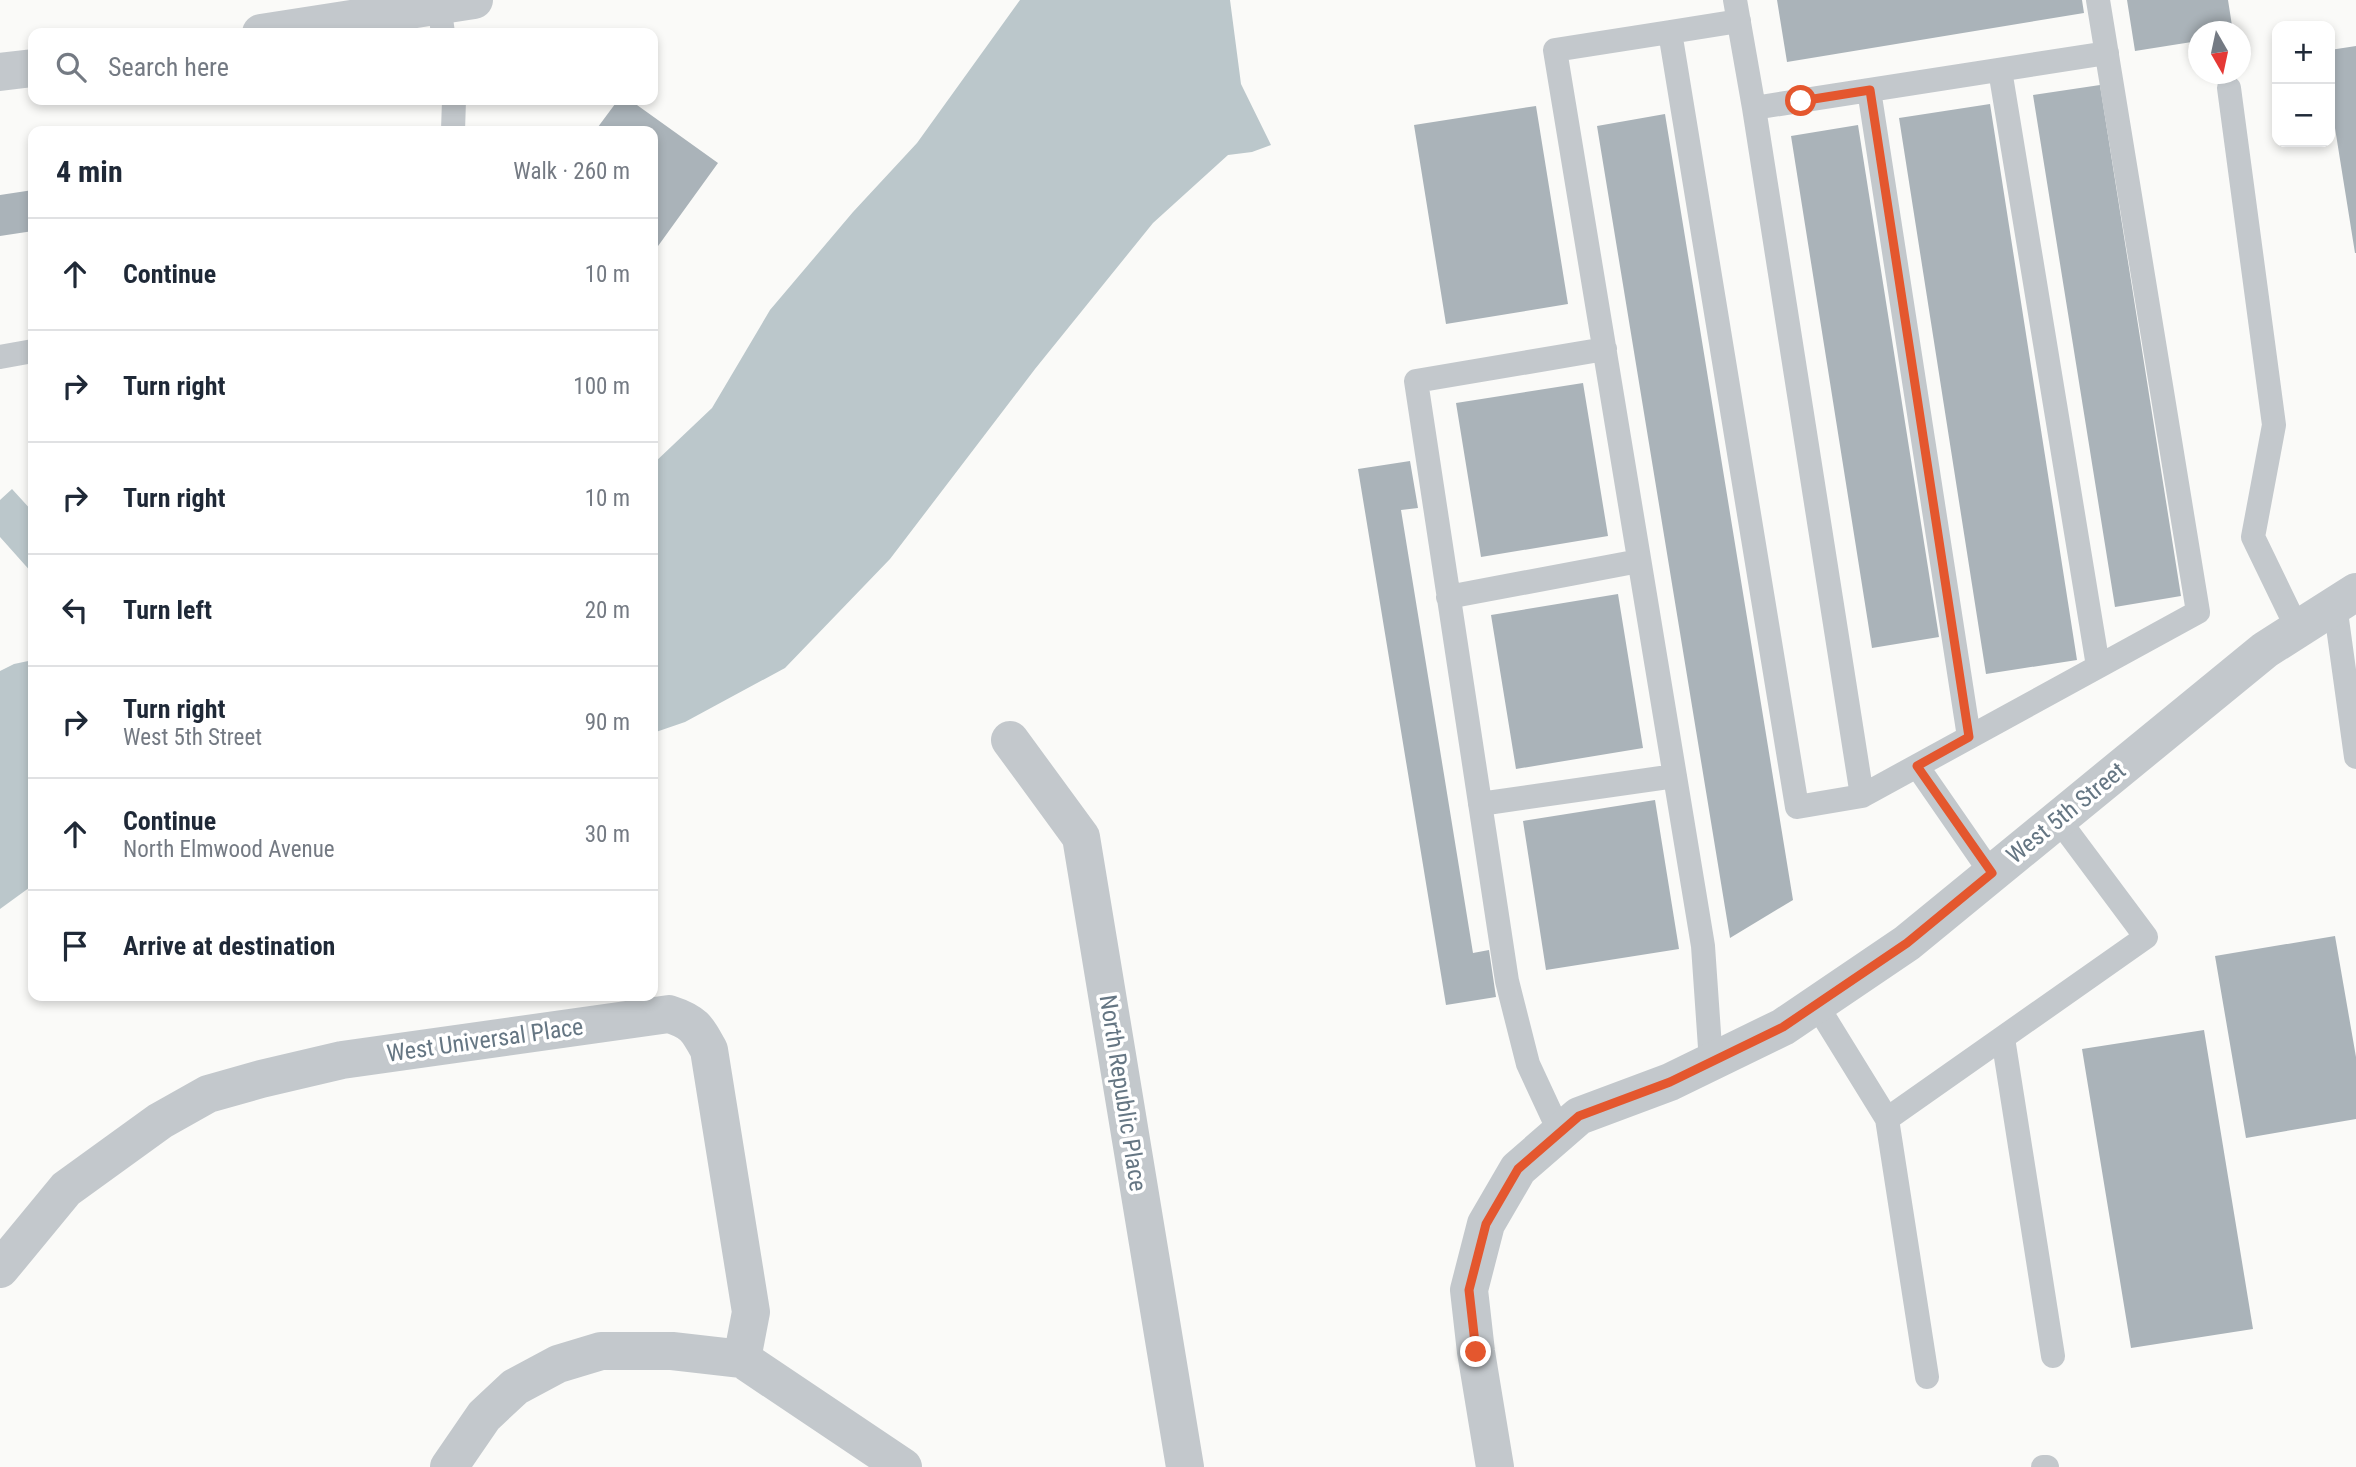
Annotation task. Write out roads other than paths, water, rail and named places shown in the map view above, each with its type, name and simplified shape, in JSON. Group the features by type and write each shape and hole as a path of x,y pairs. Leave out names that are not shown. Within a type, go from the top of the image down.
{"street":[{"path":"282,28 368,8 452,13"},
{"path":"0,72 28,69"},
{"name":"West 5th Street","path":"1496,1467 1476,1352 1469,1290 1486,1224 1518,1169 1579,1116 1670,1082 1783,1027 1907,943 2264,650 2346,599"},
{"name":"North Republic Place","path":"1010,740 1081,836 1185,1467"},
{"name":"West Universal Place","path":"0,1269 66,1189 160,1121 208,1094 342,1060 669,1014 685,1019 698,1028 709,1050 751,1312 742,1359"},
{"path":"449,1467 484,1416 515,1387 558,1364 601,1351 672,1352 742,1359 903,1467"}],"lane":[{"path":"1670,32 1797,807 1862,796 2198,612 2098,0"},
{"path":"1711,1062 1703,946 1555,50 1670,32 1737,10 1755,108 1862,796"},
{"path":"1755,108 2106,53"},
{"path":"2000,69 2098,666"},
{"path":"2229,88 2274,425 2253,537 2298,630"},
{"path":"1870,90 1969,737"},
{"path":"453,126 454,105"},
{"path":"1560,1133 1528,1064 1507,981 1416,381 1605,349"},
{"path":"0,357 28,352"},
{"path":"1448,597 1639,561"},
{"path":"2346,599 2356,757"},
{"path":"1917,766 1992,873"},
{"path":"1480,804 1675,776"},
{"path":"1887,1119 2146,937 2057,819"},
{"path":"1816,1004 1887,1119 1927,1377"},
{"path":"2003,1038 2053,1356"}]}
